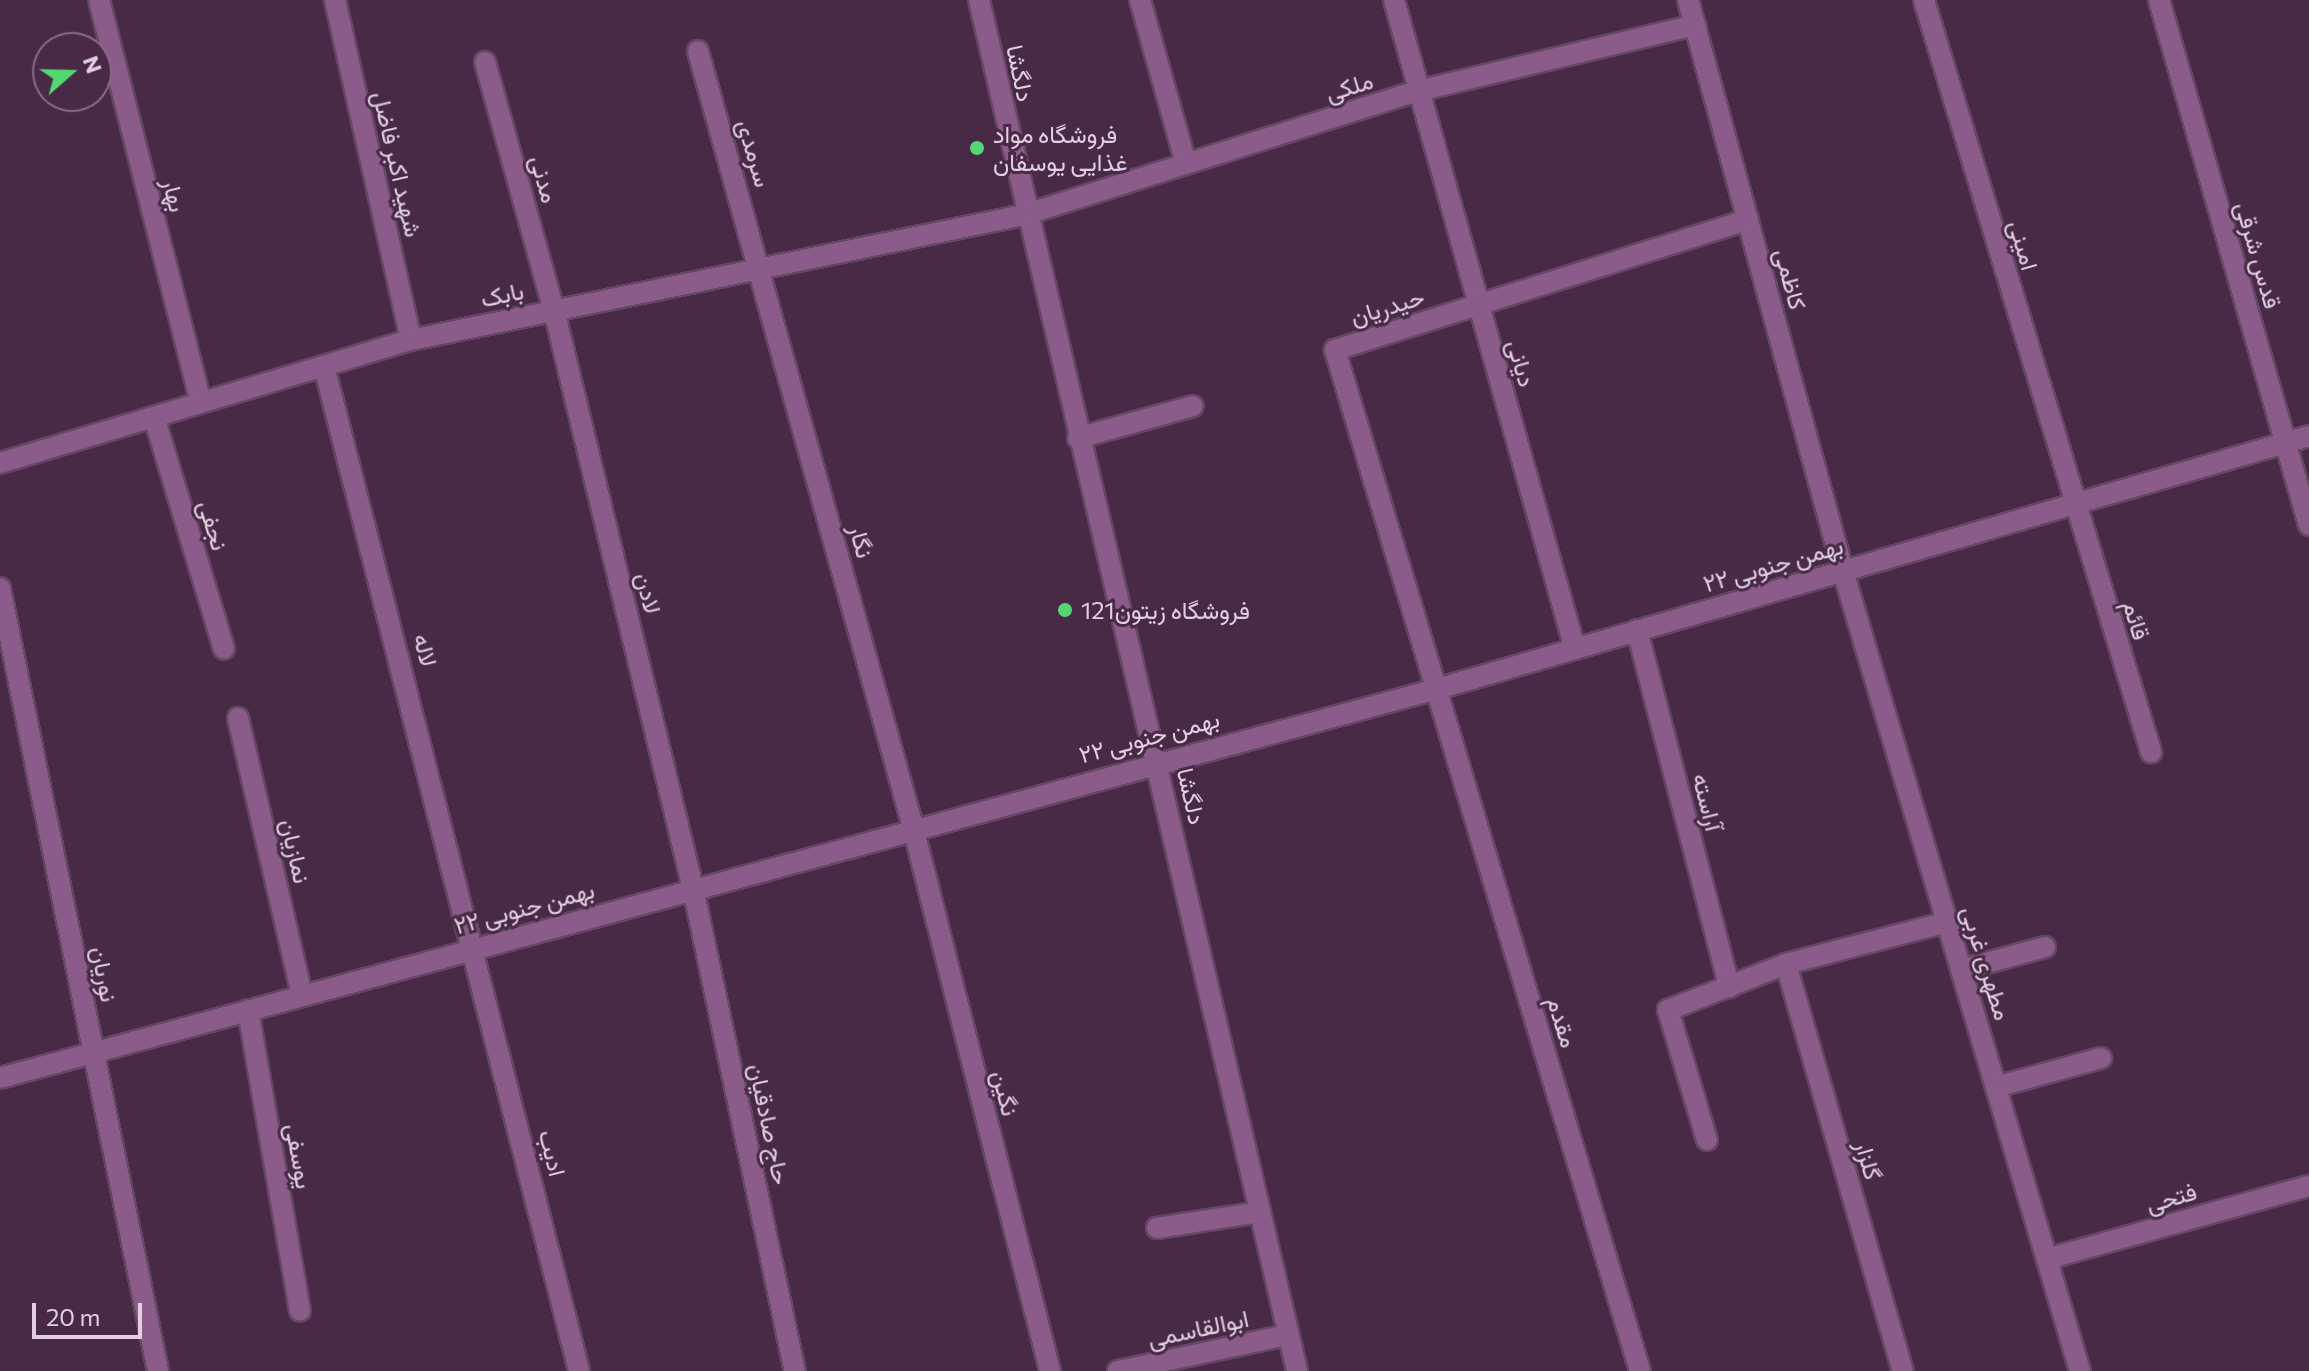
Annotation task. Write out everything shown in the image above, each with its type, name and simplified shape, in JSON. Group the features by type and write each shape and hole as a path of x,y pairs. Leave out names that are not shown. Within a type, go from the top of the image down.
{"street":[{"name":"بهار","path":"99,0 201,402"},
{"name":"شهید اکبر فاضل","path":"335,0 411,340"},
{"name":"دلگشا","path":"979,0 1024,215 1157,760 1297,1371"},
{"path":"1140,0 1186,164"},
{"name":"دیانی","path":"1394,0 1575,649"},
{"name":"کاظمی","path":"1688,0 1843,571"},
{"name":"امینی","path":"1924,0 2073,505"},
{"name":"قدس شرقی","path":"2159,0 2309,525"},
{"name":"ملکی","path":"1024,215 1418,91 1695,25"},
{"name":"سرمدی","path":"698,51 762,269"},
{"name":"مدنی","path":"485,62 554,310"},
{"name":"بابک","path":"0,463 411,340 1024,215"},
{"name":"حیدریان","path":"1437,689 1335,350 1748,220"},
{"name":"نگار","path":"762,269 913,827"},
{"name":"لادن","path":"554,310 693,888"},
{"name":"لاله","path":"324,366 477,947"},
{"path":"1078,438 1193,406"},
{"name":"نجفی","path":"154,417 224,649"},
{"name":"۲۲ بهمن جنوبی","path":"0,1078 1157,760 1437,689 2309,436"},
{"name":"قائم","path":"2073,505 2151,752"},
{"name":"مطهری غربی","path":"1843,571 2080,1371"},
{"name":"نوریان","path":"0,588 158,1371"},
{"name":"آراسته","path":"1637,630 1729,987"},
{"name":"مقدم","path":"1437,689 1640,1371"},
{"name":"نمازیان","path":"238,718 302,995"},
{"name":"نگین","path":"913,827 1050,1371"},
{"name":"حاج صادقیان","path":"693,888 795,1371"},
{"path":"1707,1140 1668,1010 1786,964 1947,922"},
{"name":"ادیب","path":"477,947 579,1371"},
{"path":"1961,970 2045,947"},
{"name":"گلزار","path":"1786,964 1903,1371"},
{"name":"یوسفی","path":"248,1010 300,1311"},
{"path":"1996,1087 2101,1058"},
{"name":"فتحی","path":"2047,1259 2309,1186"},
{"path":"1157,1228 1260,1212"},
{"name":"ابوالقاسمی","path":"1118,1371 1288,1335"}],"place":[{"name":"فروشگاه مواد غذایی یوسفان","path":"977,148"},
{"name":"فروشگاه زیتون121","path":"1065,610"}]}
